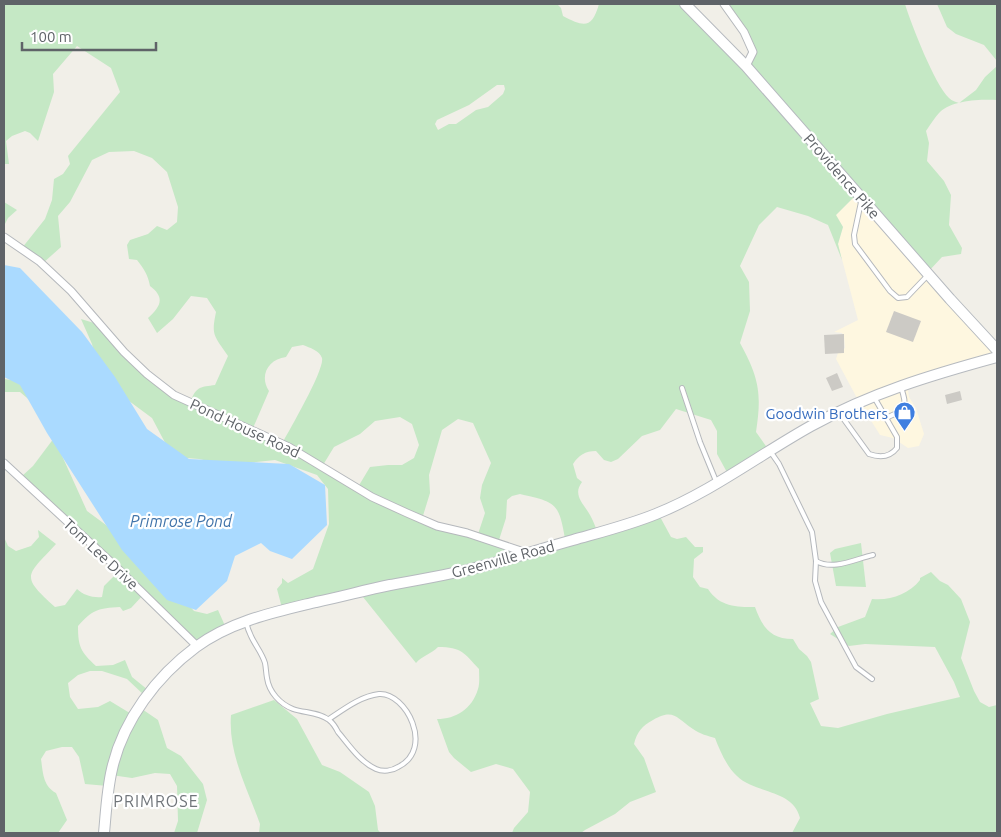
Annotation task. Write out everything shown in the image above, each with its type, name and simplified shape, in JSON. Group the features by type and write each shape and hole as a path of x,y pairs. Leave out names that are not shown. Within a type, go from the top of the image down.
{"main road":[{"name":"Providence Pike","path":"686,4 746,66 997,350"},
{"name":"Greenville Road","path":"104,833 112,768 122,739 148,693 172,666 212,636 277,611 360,591 472,568 619,527 657,514 717,484 838,412 873,396 925,377 997,357"}],"street":[{"path":"724,4 744,32 753,52 746,66"},
{"name":"Pond House Road","path":"4,237 39,261 71,291 124,352 147,374 174,395 290,447 372,497 407,513 437,526 467,532 529,553"},
{"name":"Tom Lee Drive","path":"4,462 198,646"}],"lane":[{"path":"862,199 854,235 855,244 890,291 898,298 907,297 928,274"},
{"path":"886,418 902,411 905,406 900,386"},
{"path":"682,388 700,442 717,484"},
{"path":"838,412 869,454 885,456 894,453 898,448 897,437 873,396"},
{"path":"770,451 779,464 812,532 816,561 815,581 821,602 856,667 872,679"},
{"path":"816,561 824,566 873,555"},
{"path":"246,622 265,663 267,680 271,690 278,700 293,709 329,719 359,757 377,769 393,770 405,764 414,753 416,731 410,716 391,696 382,694 367,696 329,719"}],"shaded area":[{"path":"857,194 997,355 907,382 909,397 916,408 924,434 919,446 908,448 893,438 880,435 858,400 836,359 838,353 845,348 842,333 834,332 858,320 838,244 843,227 836,215"}],"green space":[{"path":"4,4 557,4 561,8 563,16 582,24 590,22 599,4 686,4 744,63 752,52 725,4 905,4 937,81 949,98 959,103 940,112 926,131 929,143 927,161 944,181 951,195 949,225 962,248 961,254 942,257 928,272 857,194 836,215 843,227 838,244 842,260 828,225 808,216 777,207 759,225 740,266 749,282 750,311 740,343 755,376 759,396 756,432 768,449 729,476 717,454 717,431 711,420 676,409 660,430 642,436 618,459 611,462 604,460 596,451 592,451 583,454 573,464 577,478 582,482 578,491 579,495 597,531 658,513 671,537 677,539 686,537 695,547 703,547 703,552 694,559 693,577 700,587 708,589 723,603 741,607 755,607 768,630 778,637 793,639 811,662 819,699 810,703 821,726 838,728 887,714 960,697 935,647 865,644 849,646 830,634 838,627 865,617 872,599 886,599 899,596 916,585 920,578 931,572 940,581 948,585 961,599 970,622 961,658 974,691 980,702 989,707 997,705 997,833 792,833 800,818 790,802 745,782 730,768 715,738 698,732 674,716 666,715 660,716 646,725 638,733 634,744 644,758 656,792 630,802 615,814 581,833 512,833 528,812 530,792 513,769 496,764 471,772 449,752 437,719 444,719 462,712 475,696 479,684 479,669 466,655 452,648 438,647 416,663 359,592 282,608 277,589 282,583 282,578 288,583 313,569 329,524 328,489 317,475 275,460 227,465 199,459 175,457 170,452 152,418 125,398 97,366 92,344 81,319 94,323 97,321 134,361 174,394 191,400 195,392 200,388 215,385 228,356 215,335 216,312 207,298 191,296 173,319 157,333 148,318 156,310 160,298 150,286 145,272 137,260 129,259 127,245 130,240 148,234 157,226 167,230 177,222 178,207 167,172 152,158 134,151 109,152 92,160 70,202 58,216 61,247 43,263 22,248 45,219 52,200 54,179 63,174 70,164 68,156 120,92 111,68 77,46 53,74 54,92 38,141 25,131 12,136 6,141 9,164 4,164","holes":["497,85 504,85 503,94 488,107 476,110 456,124 449,124 438,130 435,124 437,120 469,105","303,345 319,353 322,358 313,386 283,442 253,428 269,391 265,380 267,369 274,361 286,357 292,347","400,417 412,424 419,445 414,458 402,465 370,467 358,487 323,465 334,447 360,434 375,421","458,419 473,423 491,463 482,485 480,498 485,513 478,534 422,519 430,493 429,475 442,430","520,494 548,502 560,517 565,539 524,552 499,540 506,518 507,500 512,496"]},
{"path":"937,4 997,4 997,61 984,45 956,34 947,27"},
{"path":"997,66 997,100 959,103 976,90 985,77"},
{"path":"4,202 17,210 8,218 4,226"},
{"path":"4,379 18,381 46,414 20,392 4,392"},
{"path":"54,438 87,511 106,525 181,596 194,611 207,614 218,610 226,628 197,645 144,594 131,608 123,611 120,607 101,609 87,616 78,626 81,649 91,661 96,666 113,665 125,660 132,677 148,690 144,695 127,679 102,671 90,671 78,675 68,683 70,697 78,709 98,707 110,701 133,715 139,707 158,720 167,748 181,756 203,784 207,800 197,833 174,833 178,821 177,786 170,774 155,773 132,778 111,775 108,786 85,784 79,757 72,747 62,747 46,751 41,759 46,783 56,793 67,820 58,833 4,833 4,537 8,546 16,551 31,546 39,537 38,530 56,544 33,570 31,576 36,588 55,607 65,605 77,589 88,596 102,597 104,586 119,571 21,477 33,466"},
{"path":"861,543 866,587 836,586 830,553 835,549"},
{"path":"274,700 297,719 322,765 340,772 369,792 375,806 378,830 381,833 259,833 260,824 235,757 232,743 231,715"}],"water":[{"name":"Primrose Pond","path":"4,265 20,268 82,332 115,377 147,429 189,459 289,464 325,485 327,525 292,559 270,551 261,543 235,556 227,581 196,610 167,600 122,550 47,433 20,385 4,377"}],"building":[{"path":"894,311 921,321 913,342 886,332"},
{"path":"844,334 844,353 825,354 824,335"},
{"path":"837,373 843,387 832,391 826,378"},
{"path":"960,391 962,400 947,404 945,395"}],"place":[{"name":"Goodwin Brothers","path":"904,432"}],"district":[{"name":"PRIMROSE","path":"156,801"}]}
